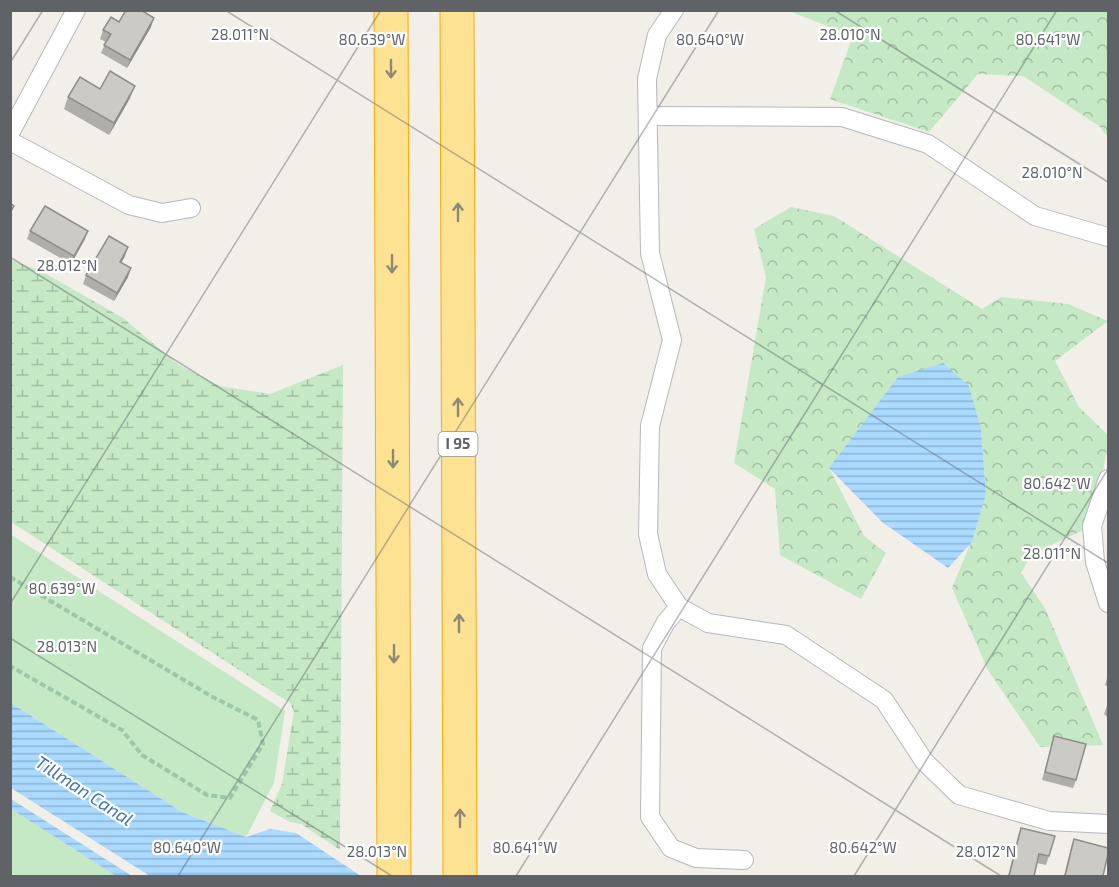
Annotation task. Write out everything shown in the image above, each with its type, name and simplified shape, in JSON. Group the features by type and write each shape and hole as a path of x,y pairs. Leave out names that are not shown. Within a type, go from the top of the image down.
{"highway":[{"path":"391,10 395,862"},
{"name":"I 95","path":"457,10 460,876"}],"street":[{"path":"10,134 76,10"},
{"path":"674,10 657,35 647,80 650,253 672,340 650,426 648,534 657,574 679,607 708,623 786,635 884,700 924,761 959,795 1049,821 1108,824"},
{"path":"648,116 842,117 928,144 1035,216 1108,237"},
{"path":"10,141 129,205 162,213 191,208"},
{"path":"1108,479 1092,526 1095,562 1108,603"},
{"path":"679,607 666,622 652,648 650,817 671,848 696,858 744,860"}],"path":[{"path":"10,666 122,730 142,755 207,795 230,798 263,744 258,720 211,696 12,579"}],"green space":[{"path":"789,11 1108,11 1108,137 1099,126 1023,76 978,74 929,132 830,99 853,36"},
{"path":"791,207 834,216 982,309 1001,297 1068,304 1108,321 1055,361 1079,407 1108,435 1092,526 1032,554 1021,573 1045,608 1103,745 1040,747 988,670 952,588 974,535 986,494 981,429 829,468 864,536 886,553 861,599 780,555 775,489 734,463 766,277 754,229"},
{"path":"11,260 41,271 123,318 179,365 219,386 270,394 343,365 340,850 301,824 290,822 270,811 282,784 294,712 290,703 11,522"},
{"path":"10,534 285,711 274,783 246,837 182,812 11,703"},
{"path":"11,809 116,876 11,876"}],"water":[{"path":"943,363 969,386 981,429 986,494 972,542 948,568 882,522 829,468 898,377"},
{"name":"Tillman Canal","path":"11,703 182,812 246,837 270,829 296,833 361,876 150,876 11,788"},
{"path":"11,799 132,876 116,876 11,809"}],"building":[{"path":"126,10 141,10 154,18 130,60 104,45 111,34 103,30 111,17 119,22"},
{"path":"110,71 135,86 114,123 68,97 80,77 100,89"},
{"path":"45,206 88,231 74,256 30,231"},
{"path":"109,236 128,247 120,262 131,268 117,293 86,275"},
{"path":"1054,736 1086,744 1076,780 1045,772"},
{"path":"1021,828 1055,836 1049,856 1039,854 1034,876 1009,876"},
{"path":"1074,839 1108,848 1103,876 1065,876"}]}
